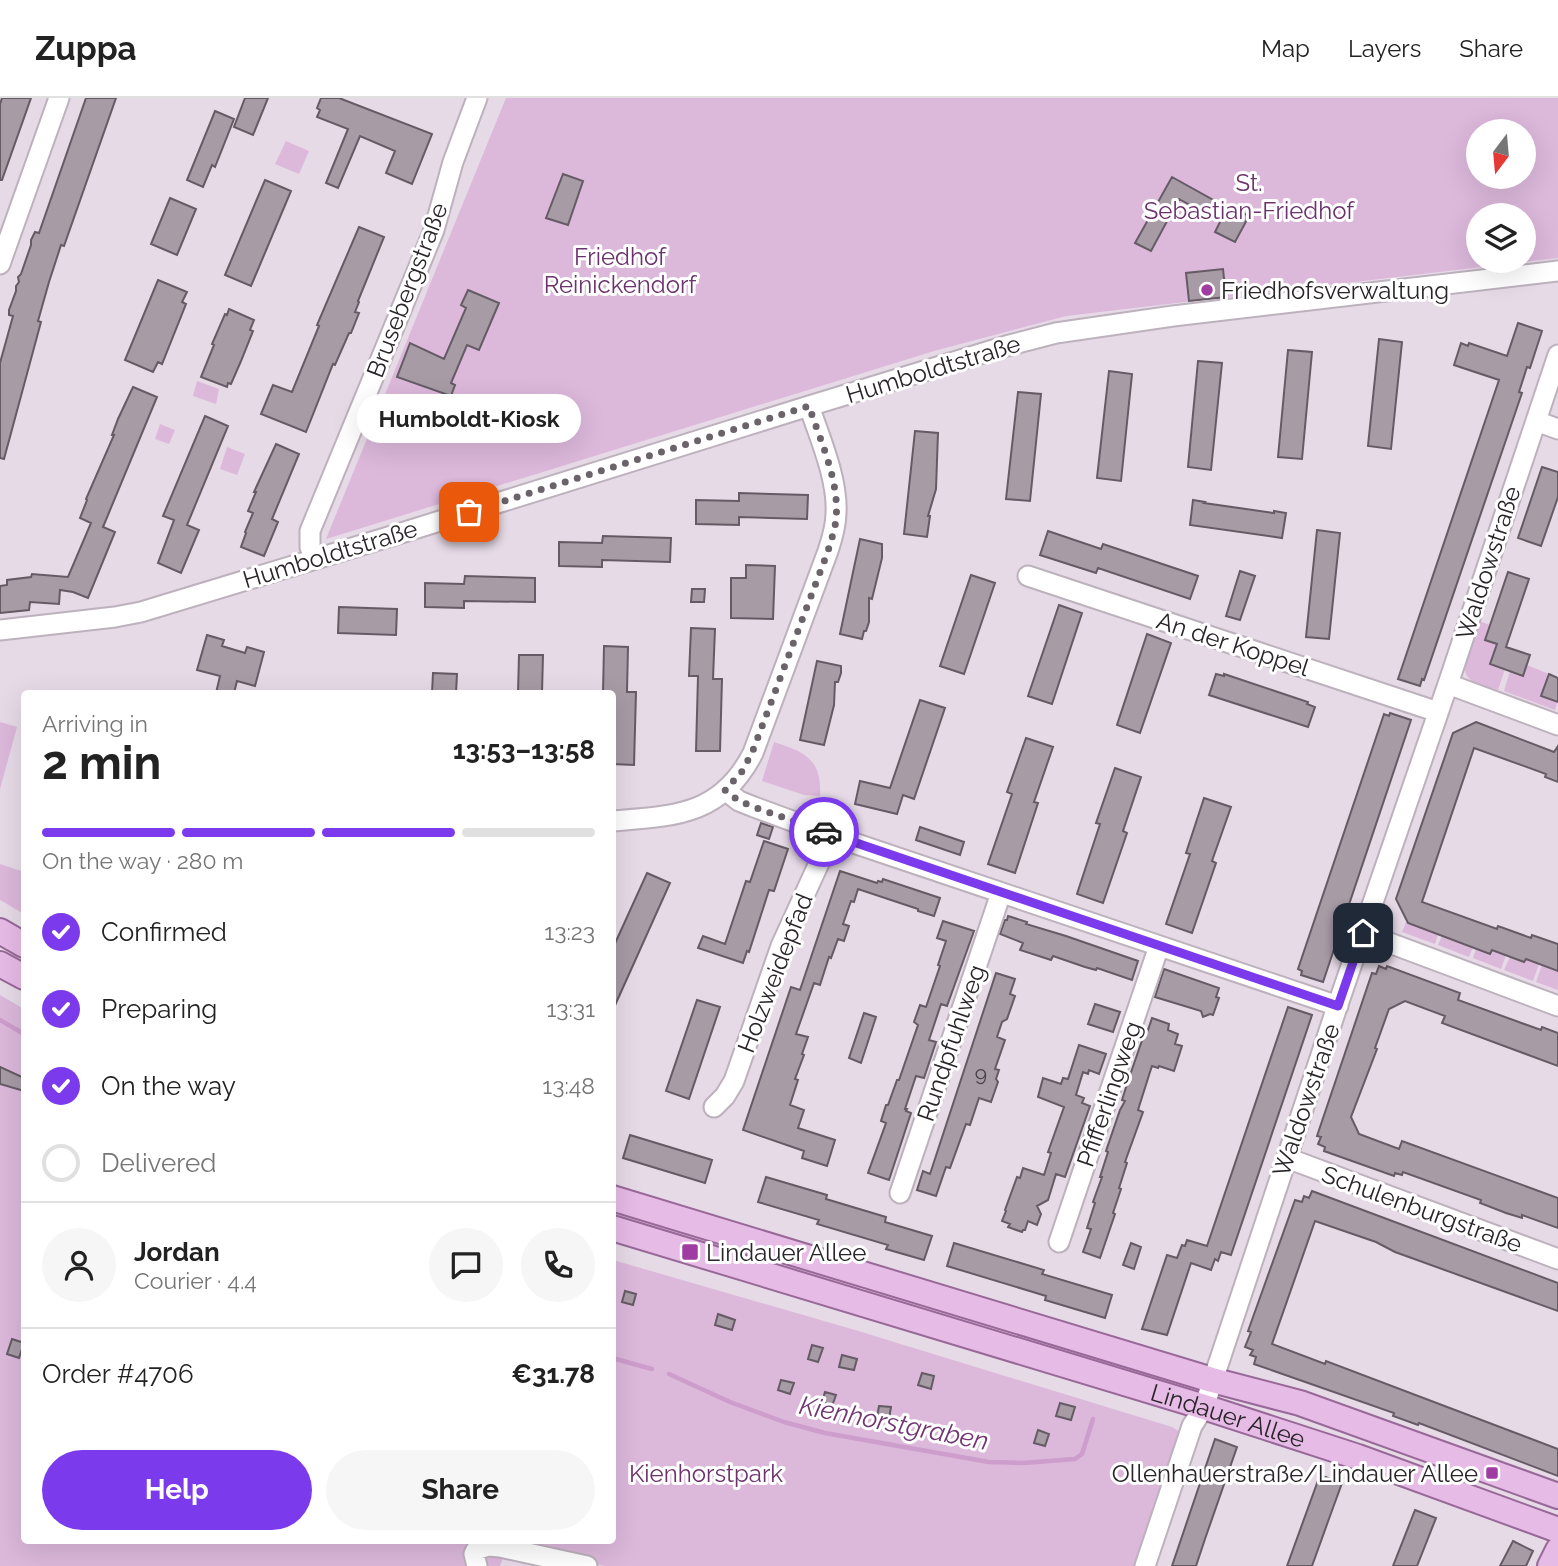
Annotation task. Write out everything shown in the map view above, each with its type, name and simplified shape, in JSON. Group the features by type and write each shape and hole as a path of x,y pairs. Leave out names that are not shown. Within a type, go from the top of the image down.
{"main road":[{"path":"0,931 21,942"},
{"path":"0,964 21,975"},
{"name":"Lindauer Allee","path":"616,1199 1212,1380 1300,1404 1558,1496"},
{"name":"Lindauer Allee","path":"616,1229 1203,1407 1358,1457 1558,1530"},
{"path":"1550,1566 1558,1550"}],"street":[{"path":"0,264 59,98"},
{"name":"Brusebergstraße","path":"315,559 310,547 310,531 434,230 453,162 477,98"},
{"name":"Humboldtstraße","path":"0,630 130,615 1006,346 1056,333 1173,316 1558,271"},
{"name":"Waldowstraße","path":"1145,1566 1192,1426 1203,1407 1558,355"},
{"path":"616,821 683,813 704,804 725,790 741,773 752,753 835,528 835,490 809,406"},
{"path":"1536,421 1558,429"},
{"name":"An der Koppel","path":"1028,576 1438,712"},
{"path":"1448,684 1558,725"},
{"path":"725,790 739,801 830,835 1338,1006"},
{"name":"Holzweidepfad","path":"714,1107 734,1081 781,946 830,835"},
{"name":"Rundpfuhlweg","path":"900,1193 1001,893"},
{"path":"1363,933 1558,1006"},
{"name":"Pfifferlingweg","path":"1059,1242 1160,946"},
{"name":"Schulenburgstraße","path":"1287,1158 1558,1259"},
{"path":"477,1566 474,1554 476,1550 488,1546 587,1566"}],"green space":[{"name":"Friedhof Reinickendorf","path":"506,98 1558,98 1558,258 1536,261 1536,203 1466,203 1466,269 1066,316 934,351 326,539"},
{"path":"286,141 309,151 299,174 275,164"},
{"path":"197,381 219,389 216,404 193,396"},
{"path":"160,424 175,430 169,444 155,439"},
{"path":"227,447 245,454 237,475 220,469"},
{"path":"1479,621 1490,625 1485,640 1497,644 1490,664 1505,669 1498,690 1470,679 1465,670"},
{"path":"1527,665 1549,674 1541,696 1557,702 1555,710 1504,691 1510,671 1523,676"},
{"path":"0,722 17,727 0,789"},
{"path":"774,742 795,749 809,759 818,773 820,796 804,795 762,781"},
{"path":"0,864 21,871 21,912 0,900"},
{"path":"1406,922 1438,934 1435,944 1402,932"},
{"path":"1442,936 1473,947 1469,957 1438,945"},
{"path":"1476,949 1492,950 1506,955 1501,969 1473,958"},
{"path":"1510,957 1539,964 1533,981 1504,970"},
{"path":"1542,965 1558,971 1558,990 1536,982"},
{"name":"Kienhorstpark","path":"0,995 21,1007 21,1544 508,1544 500,1566 0,1566"},
{"path":"616,1206 862,1281 858,1296 616,1223"},
{"name":"Kienhorstpark","path":"616,1261 855,1330 1172,1427 1180,1432 1136,1566 604,1566 517,1544 616,1544"},
{"path":"868,1283 1185,1379 1180,1393 864,1298"}],"building":[{"path":"2,98 31,98 0,180 0,104"},
{"path":"86,98 116,98 49,282 38,321 41,322 4,459 0,458 0,363 13,316 9,315 9,310 31,240 35,232 39,233"},
{"path":"245,98 268,98 253,135 234,127"},
{"path":"321,98 339,98 432,134 412,184 386,173 395,151 360,136 338,188 326,183 348,129 317,117"},
{"path":"215,111 234,119 215,167 212,165 203,187 187,180"},
{"path":"563,174 583,181 568,225 546,218"},
{"path":"1172,177 1228,208 1229,206 1249,216 1235,242 1215,232 1220,222 1179,199 1151,251 1135,243"},
{"path":"265,180 291,191 251,286 225,275"},
{"path":"170,198 196,209 177,255 151,244"},
{"path":"359,227 384,237 358,301 355,312 359,313 351,333 335,365 333,364 306,432 261,414 273,385 292,392"},
{"name":"Friedhofsverwaltung","path":"1223,269 1226,297 1189,301 1186,273"},
{"path":"158,280 187,292 182,302 186,304 162,364 158,362 153,372 125,360"},
{"path":"468,290 499,303 479,350 467,345 451,383 455,385 451,396 397,377 410,343 444,359 466,308 461,305"},
{"path":"229,309 254,320 250,330 253,331 241,361 227,387 201,377 214,345 212,344"},
{"path":"1518,323 1542,331 1530,368 1527,367 1519,392 1522,393 1420,686 1398,679 1499,380 1454,365 1461,343 1468,346 1469,343 1507,356"},
{"path":"1379,339 1402,342 1391,449 1368,446"},
{"path":"1288,350 1312,352 1302,459 1278,457"},
{"path":"1198,361 1222,363 1211,470 1188,467"},
{"path":"1109,371 1132,374 1121,481 1097,478"},
{"path":"133,387 157,397 103,527 115,532 88,598 60,590 59,604 30,602 29,610 0,613 0,586 7,585 7,580 31,577 32,574 68,577 91,523 80,518 86,499"},
{"path":"1018,392 1041,394 1030,501 1006,499"},
{"path":"205,416 228,426 187,525 199,530 181,573 158,563 174,520 163,516"},
{"path":"915,431 938,433 936,489 928,516 927,537 904,534"},
{"path":"276,444 299,454 272,519 278,522 264,556 241,547 253,513 248,511 254,492"},
{"path":"1542,467 1558,472 1558,497 1541,546 1518,538"},
{"path":"739,493 808,495 807,519 739,517 739,525 696,524 696,500 739,501"},
{"path":"1193,500 1286,513 1282,538 1190,525"},
{"path":"1317,530 1340,533 1329,639 1306,637"},
{"path":"1048,531 1101,549 1103,544 1198,576 1190,599 1098,568 1096,573 1040,555"},
{"path":"603,536 671,538 670,562 602,560 602,567 559,566 559,542 602,543"},
{"path":"860,539 882,544 882,558 872,599 869,598 869,622 862,639 840,634"},
{"path":"746,565 775,566 773,619 731,618 731,578 746,578"},
{"path":"1240,571 1255,576 1240,620 1226,616"},
{"path":"1508,572 1529,579 1506,647 1530,655 1523,676 1490,664 1497,644 1485,640"},
{"path":"971,575 995,583 964,674 940,666"},
{"path":"465,576 535,578 535,602 464,601 464,608 425,607 425,583 464,584"},
{"path":"692,589 705,589 704,602 691,602"},
{"path":"1059,605 1082,613 1052,704 1028,696"},
{"path":"339,607 397,609 396,635 338,633"},
{"path":"691,628 715,629 713,679 722,679 720,751 696,751 698,676 689,676"},
{"path":"1147,634 1171,643 1140,733 1117,725"},
{"path":"207,635 224,640 222,646 245,653 247,647 264,652 255,686 237,681 235,690 217,690 220,676 197,670"},
{"path":"604,646 628,647 627,692 636,692 634,765 616,764 616,690 603,690"},
{"path":"519,655 543,655 542,690 518,690"},
{"path":"817,661 841,666 838,682 835,682 834,705 824,745 800,740"},
{"path":"433,673 457,674 456,690 432,690"},
{"path":"1216,674 1224,674 1308,702 1307,704 1315,707 1308,727 1209,695"},
{"path":"1549,674 1558,678 1558,702 1541,696"},
{"path":"920,700 945,708 914,799 903,795 897,814 855,804 860,781 890,788"},
{"path":"1390,713 1411,720 1323,982 1301,975 1302,971 1298,969 1384,714 1389,716"},
{"path":"1476,722 1554,752 1558,746 1558,782 1545,777 1546,774 1474,748 1422,902 1497,929 1498,926 1558,944 1558,971 1492,950 1490,954 1408,923 1396,899 1453,733"},
{"path":"1026,738 1053,747 1034,802 1038,803 1015,873 988,864 1012,794 1007,792"},
{"path":"1115,768 1141,777 1123,831 1127,833 1103,903 1077,894 1100,824 1096,823"},
{"path":"1204,798 1231,807 1212,861 1216,863 1192,933 1166,924 1190,854 1186,853"},
{"path":"761,823 773,827 769,839 757,835"},
{"path":"920,827 964,842 960,855 916,840"},
{"path":"764,841 788,849 774,891 769,890 743,963 698,948 703,936 725,944 746,881 750,882"},
{"path":"840,871 877,883 883,879 940,898 934,916 858,889 843,924 849,926 844,941 838,939 820,985 814,983 796,1034 808,1037 790,1105 804,1110 798,1128 835,1140 827,1166 802,1158 804,1151 743,1130 791,987 800,990"},
{"path":"647,873 670,883 616,1003 616,941"},
{"path":"1008,916 1138,961 1132,980 1053,956 1051,960 1020,950 1023,943 1000,934"},
{"path":"943,921 974,931 947,1006 941,1004 929,1040 936,1042 924,1078 916,1076 905,1109 911,1113 889,1180 868,1173 886,1123 881,1121 886,1105 899,1080 918,1025 914,1022 920,1005 926,1007 940,966 938,965 946,941 937,938"},
{"path":"1379,966 1386,969 1387,966 1460,993 1458,1000 1541,1030 1542,1027 1558,1033 1558,1066 1442,1023 1445,1016 1405,1001 1389,1009 1351,1117 1359,1134 1399,1149 1402,1141 1558,1198 1558,1228 1522,1215 1522,1218 1506,1213 1480,1203 1481,1200 1403,1172 1402,1175 1395,1173 1394,1176 1324,1151 1325,1147 1318,1144 1321,1137 1317,1136 1372,973 1376,974"},
{"path":"1164,969 1219,988 1216,997 1219,998 1213,1015 1203,1017 1201,1011 1155,997"},
{"path":"996,973 1015,979 1010,994 1015,996 997,1037 1005,1040 995,1069 999,1070 996,1079 998,1082 991,1102 979,1098 970,1125 966,1124 950,1168 946,1167 936,1196 917,1190 923,1171 930,1174"},
{"path":"697,1000 720,1007 689,1099 666,1091"},
{"path":"1095,1004 1120,1012 1113,1032 1088,1024"},
{"path":"1288,1007 1312,1015 1231,1255 1221,1252 1211,1270 1191,1263 1167,1335 1142,1329 1167,1255 1177,1258 1187,1240 1207,1246"},
{"path":"864,1013 876,1017 861,1063 849,1058"},
{"path":"1152,1018 1169,1024 1168,1030 1178,1034 1175,1044 1182,1046 1174,1071 1152,1066 1138,1110 1143,1112 1125,1162 1127,1163 1119,1188 1121,1189 1113,1213 1115,1214 1100,1258 1083,1252 1091,1229 1087,1228 1102,1177 1108,1152 1106,1151"},
{"path":"1079,1045 1106,1054 1099,1074 1089,1070 1088,1074 1083,1072 1076,1095 1084,1098 1082,1103 1090,1106 1065,1177 1056,1174 1048,1200 1037,1206 1041,1214 1037,1225 1028,1221 1022,1232 1008,1227 1010,1224 1002,1221 1005,1210 1023,1168 1044,1175 1051,1153 1048,1152 1064,1107 1038,1097 1043,1078 1061,1084 1063,1078 1068,1079"},
{"path":"0,1067 21,1077 21,1090 0,1084"},
{"path":"630,1135 712,1160 705,1183 623,1158"},
{"path":"766,1177 827,1195 826,1199 886,1217 885,1222 932,1236 924,1260 886,1249 888,1245 817,1224 819,1220 758,1202"},
{"path":"1312,1191 1558,1283 1558,1311 1315,1221 1272,1344 1325,1364 1326,1361 1558,1449 1558,1476 1419,1423 1418,1425 1393,1416 1394,1413 1254,1364 1256,1357 1250,1355 1253,1350 1245,1347 1251,1332 1248,1331 1295,1200 1302,1202 1304,1196 1309,1198"},
{"path":"954,1243 1044,1270 1042,1274 1112,1295 1105,1318 1045,1300 1046,1296 947,1266"},
{"path":"1131,1243 1141,1247 1134,1269 1123,1265"},
{"path":"625,1291 636,1294 633,1305 622,1302"},
{"path":"718,1314 735,1320 732,1330 715,1325"},
{"path":"12,1339 21,1342 19,1358 7,1354"},
{"path":"812,1345 823,1348 818,1362 808,1359"},
{"path":"842,1355 857,1359 854,1370 839,1367"},
{"path":"922,1373 934,1376 931,1389 918,1385"},
{"path":"781,1380 794,1383 790,1394 778,1390"},
{"path":"825,1392 836,1395 832,1406 822,1402"},
{"path":"1060,1403 1075,1407 1071,1420 1056,1416"},
{"path":"879,1406 891,1407 889,1419 877,1417"},
{"path":"1038,1430 1049,1434 1045,1446 1034,1443"},
{"path":"1215,1439 1237,1447 1196,1566 1172,1566"},
{"path":"1320,1475 1342,1483 1312,1566 1287,1566"},
{"path":"1415,1510 1436,1518 1417,1566 1393,1566"},
{"path":"1513,1541 1533,1551 1526,1566 1500,1566"}],"waterway":[{"path":"0,1020 21,1032"},
{"name":"Kienhorstgraben","path":"616,1359 652,1369"},
{"name":"Kienhorstgraben","path":"669,1374 730,1402 784,1422 825,1433 989,1462 1023,1463 1075,1459 1082,1454 1093,1419"}],"way so far":[{"path":"469,512 809,406 835,490 835,528 752,753 741,773 725,790 739,801 824,832"}],"place":[{"name":"Friedhofsverwaltung","path":"1207,290"},
{"name":"Humboldt-Kiosk","path":"469,512"},
{"name":"Lindauer Allee","path":"690,1252"},
{"name":"Ollenhauerstraße/Lindauer Allee","path":"1492,1473"}],"route":[{"path":"824,832 1338,1006 1363,933"}],"park label":[{"name":"St. Sebastian-Friedhof","path":"1249,196"}]}
